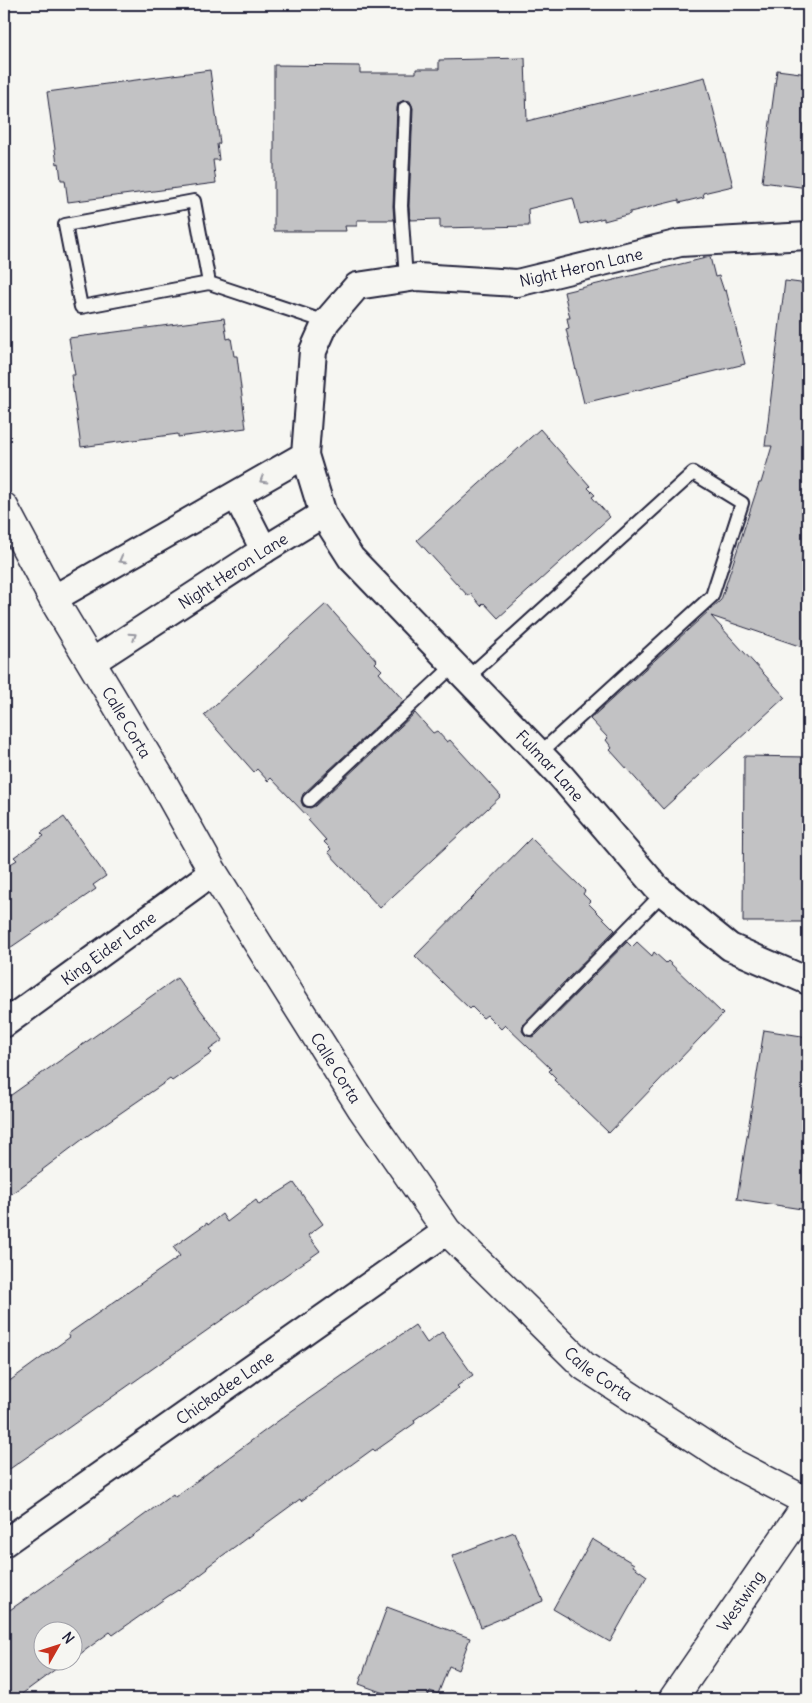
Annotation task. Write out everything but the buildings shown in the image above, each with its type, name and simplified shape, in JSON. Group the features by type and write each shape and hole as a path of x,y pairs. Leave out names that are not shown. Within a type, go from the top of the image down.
{"street":[{"name":"Night Heron Lane","path":"92,662 264,550 323,514 305,455 313,351 326,322 356,286 417,277 518,283 680,243 808,236"},
{"path":"53,599 305,455"},
{"path":"236,495 264,550"},
{"name":"Calle Corta","path":"4,507 53,599 92,662 213,872 362,1109 446,1231 584,1366 729,1461 808,1502"},
{"name":"Fulmar Lane","path":"323,514 351,558 540,753 657,888 730,947 808,981"},
{"name":"King Eider Lane","path":"4,1024 213,872"},
{"name":"Chickadee Lane","path":"4,1543 446,1231"},
{"name":"Westwing","path":"673,1699 808,1502"}],"lane":[{"path":"405,108 402,206 406,279"},
{"path":"209,283 194,201 65,225 81,307 209,283 326,322"},
{"path":"309,800 693,473 742,503 712,596 540,753"},
{"path":"530,1029 663,893"}]}
